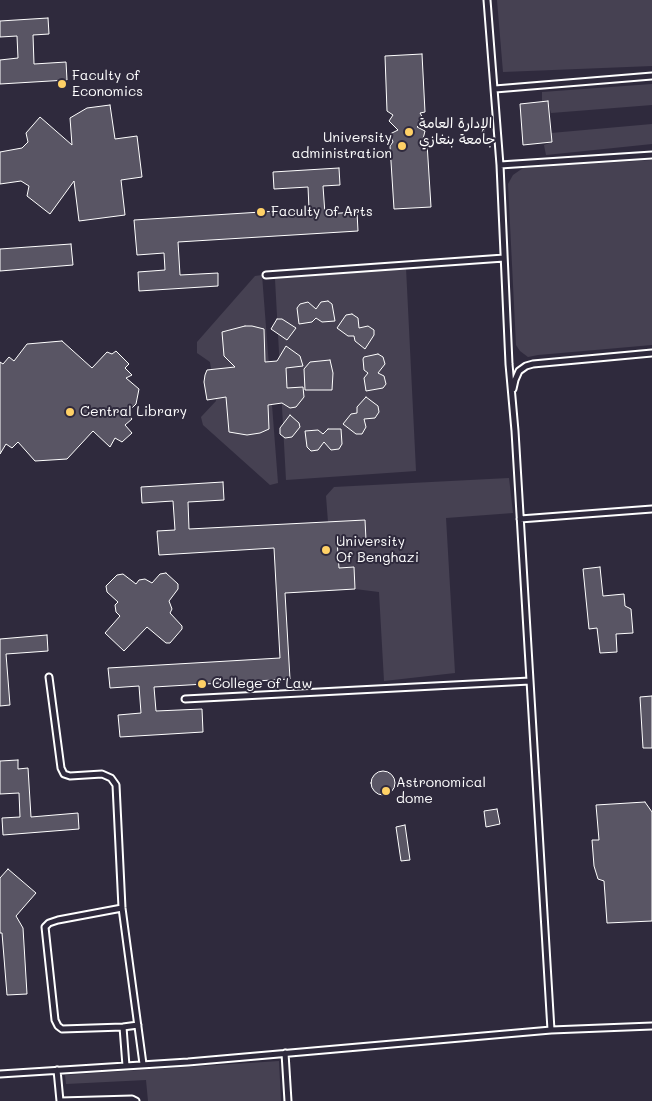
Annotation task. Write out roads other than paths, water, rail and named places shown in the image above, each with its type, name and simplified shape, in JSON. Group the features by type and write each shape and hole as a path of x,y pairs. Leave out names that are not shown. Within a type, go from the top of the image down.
{"lane":[{"path":"488,0 500,165 508,364 512,396 520,519 551,1030"},
{"path":"495,89 652,76"},
{"path":"500,165 652,155"},
{"path":"266,275 504,258"},
{"path":"512,396 519,371 526,366 652,353"},
{"path":"520,519 652,509"},
{"path":"49,677 61,768 64,774 70,776 102,774 111,778 116,785 122,908 143,1064"},
{"path":"185,699 530,681"},
{"path":"122,908 58,920 49,923 45,927 55,1020 58,1026 62,1028 138,1025"},
{"path":"0,1074 188,1062 551,1030 652,1026"},
{"path":"123,1027 126,1066"},
{"path":"285,1053 288,1101"},
{"path":"57,1070 60,1101 132,1099 136,1101"}],"place":[{"name":"Faculty of Economics","path":"62,84"},
{"name":"الإدارة العامة جامعة بنغازي","path":"409,132"},
{"name":"University administration","path":"402,146"},
{"name":"Faculty of Arts","path":"261,212"},
{"name":"Central Library","path":"70,412"},
{"name":"University Of Benghazi","path":"326,550"},
{"name":"College of Law","path":"202,684"},
{"name":"Astronomical dome","path":"386,791"}]}
